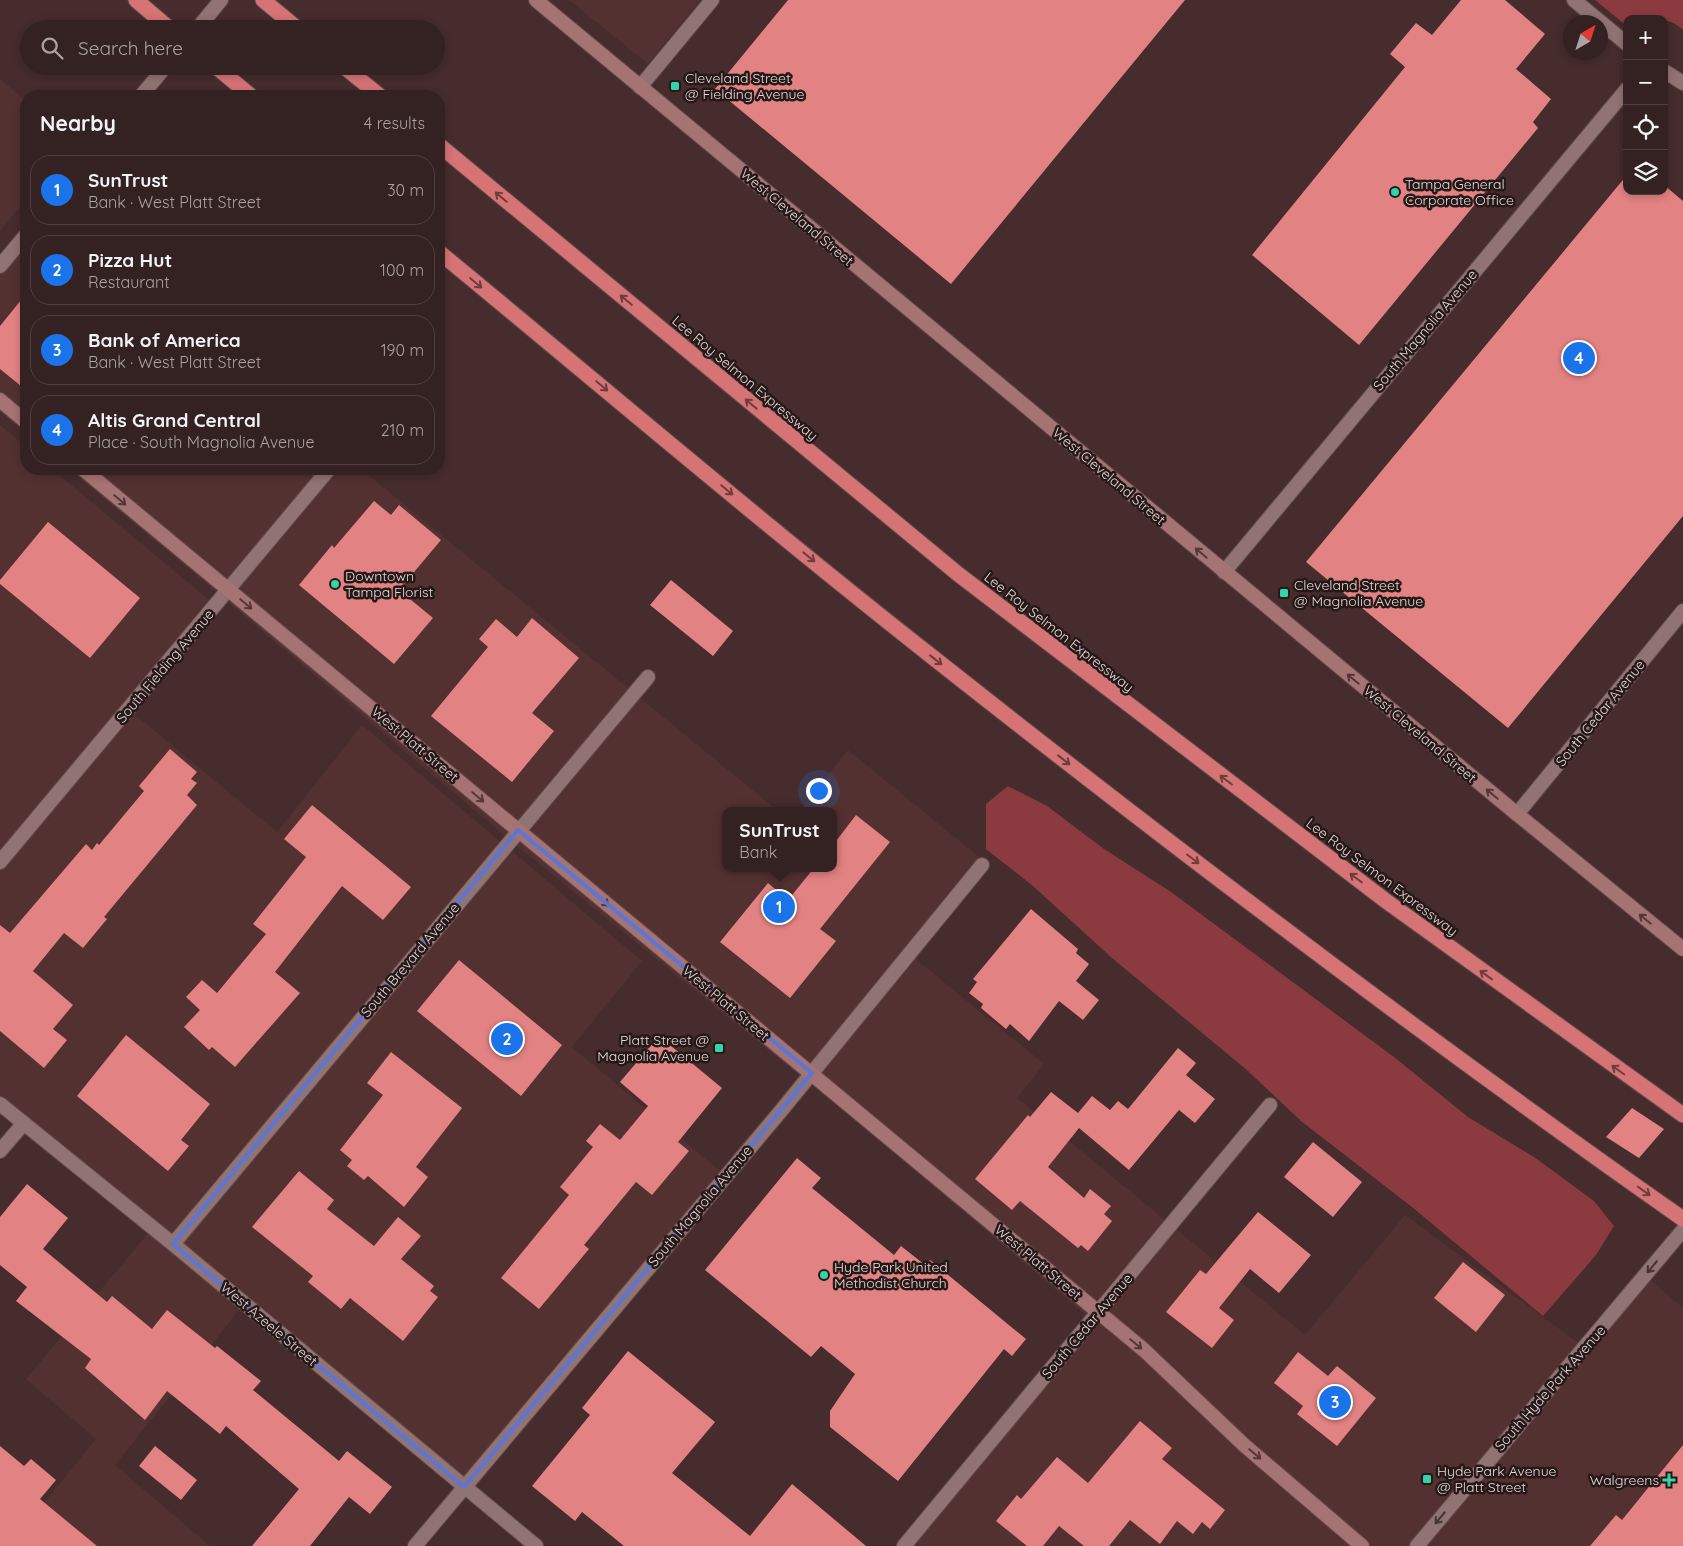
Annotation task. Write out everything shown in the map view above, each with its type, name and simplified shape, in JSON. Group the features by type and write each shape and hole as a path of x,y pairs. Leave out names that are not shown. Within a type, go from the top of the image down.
{"highway":[{"path":"136,0 159,20"},
{"path":"263,0 287,20"},
{"path":"226,75 244,90"},
{"path":"354,75 373,90"},
{"name":"Lee Roy Selmon Expressway","path":"445,150 965,580 1386,901 1683,1115"},
{"path":"445,257 779,533 978,693 1346,976 1683,1219"}],"main road":[{"name":"West Cleveland Street","path":"536,0 1224,572 1683,949"},
{"path":"0,400 20,417"},
{"name":"West Platt Street","path":"90,475 1099,1312 1144,1350 1244,1445 1362,1546"}],"street":[{"path":"204,20 221,0"},
{"path":"640,87 712,0"},
{"path":"1574,0 1623,41"},
{"path":"1668,74 1683,83"},
{"path":"146,90 158,75"},
{"name":"South Magnolia Avenue","path":"1224,572 1623,94"},
{"path":"0,266 20,242"},
{"name":"South Fielding Avenue","path":"0,862 324,475"},
{"name":"South Cedar Avenue","path":"1517,814 1683,611"},
{"name":"South Brevard Avenue","path":"174,1244 518,830 648,677"},
{"name":"South Magnolia Avenue","path":"415,1546 812,1073 982,865"},
{"name":"West Azeele Street","path":"0,1104 174,1244 536,1546"},
{"name":"South Cedar Avenue","path":"904,1546 1270,1105"},
{"path":"0,1151 24,1123"},
{"name":"South Hyde Park Avenue","path":"1417,1546 1683,1230"}],"highlighted area":[{"path":"518,830 812,1073 464,1487 173,1244"}],"shaded area":[{"path":"569,0 700,0 648,64"},
{"path":"1595,0 1683,0 1683,30 1668,21 1668,15 1623,15 1623,23"},
{"path":"0,79 20,96 20,206 0,231"},
{"path":"20,249 20,428 0,412 0,273"},
{"path":"0,425 20,442 20,475 59,475 214,604 127,708 277,832 362,725 642,961 572,1047 720,1171 465,1478 0,1097"},
{"path":"76,475 320,475 220,595"},
{"path":"330,475 368,475 773,807 722,807 722,872 837,872 837,807 802,807 848,750 984,861 804,1079 512,842 224,599"},
{"path":"1008,786 1047,806 1104,849 1171,892 1394,1057 1468,1117 1534,1157 1594,1201 1614,1226 1596,1255 1543,1316 1412,1207 1301,1121 1248,1071 1112,958 1033,886 986,849 986,804"},
{"path":"911,955 1044,1064 1017,1098 1305,1335 1405,1215 1581,1345 1412,1546 907,1546 1094,1322 808,1080"},
{"path":"150,1231 243,1305 115,1465 210,1546 9,1546 96,1439 26,1379"},
{"path":"1648,1278 1683,1308 1683,1546 1425,1546"}],"building":[{"path":"788,0 1185,0 951,284 715,89"},
{"name":"Tampa General Corporate Office","path":"1461,0 1505,0 1545,34 1516,69 1551,99 1533,122 1538,128 1359,345 1252,255 1405,67 1390,54 1416,23 1432,35"},
{"path":"1623,180 1623,195 1668,195 1668,188 1683,201 1683,516 1508,728 1306,562"},
{"path":"20,301 20,385 0,369 0,326"},
{"path":"374,501 391,515 399,505 441,540 399,590 433,618 394,664 299,585 332,545 334,548"},
{"path":"48,522 140,598 90,658 0,584 0,580"},
{"path":"671,580 733,631 713,656 650,605"},
{"path":"532,618 579,658 532,713 554,731 512,782 431,716 488,647 479,639 496,619 517,637"},
{"path":"170,749 197,772 191,779 197,783 187,795 197,805 104,917 107,919 83,948 64,933 33,971 73,1005 53,1029 67,1040 44,1068 0,1031 0,925 10,933 86,844 92,850 97,843 99,845 144,791 139,786"},
{"path":"312,805 411,887 383,920 342,886 275,972 300,993 235,1067 212,1047 209,1050 184,1027 200,1010 186,997 202,980 217,993 266,934 253,924 306,857 284,839"},
{"path":"856,815 890,842 820,929 836,941 790,998 720,942 768,883 788,900 811,872 837,872 837,840"},
{"path":"1031,909 1078,949 1076,953 1089,964 1076,981 1099,1000 1083,1020 1059,1001 1029,1041 1010,1024 1006,1029 981,1008 983,1004 969,993 977,982 973,979"},
{"path":"459,960 562,1045 521,1096 417,1011"},
{"path":"126,1035 210,1104 181,1140 189,1146 168,1171 77,1096"},
{"path":"659,1036 722,1088 678,1142 689,1151 652,1195 636,1182 584,1245 589,1249 539,1309 501,1278 569,1195 560,1187 593,1147 586,1141 600,1124 620,1140 648,1106 620,1082"},
{"path":"1178,1048 1196,1063 1186,1075 1215,1099 1195,1123 1179,1110 1129,1170 1079,1128 1048,1167 1084,1198 1090,1189 1111,1206 1104,1214 1112,1221 1088,1251 1081,1245 1078,1248 1020,1201 1012,1210 975,1179 1028,1115 1030,1117 1051,1092 1078,1113 1092,1096 1110,1110 1118,1101 1128,1109"},
{"path":"391,1052 462,1108 416,1167 428,1177 404,1207 368,1176 364,1180 347,1166 352,1160 340,1150 383,1095 367,1083"},
{"path":"1632,1108 1664,1129 1639,1158 1606,1137"},
{"path":"1313,1142 1362,1182 1333,1217 1284,1177"},
{"path":"797,1158 821,1178 812,1188 894,1255 901,1246 925,1265 930,1260 1026,1339 1012,1356 1004,1349 898,1481 830,1427 830,1411 855,1374 821,1346 811,1357 705,1270"},
{"path":"299,1171 334,1200 327,1209 374,1246 398,1217 421,1236 401,1259 434,1286 430,1291 438,1297 403,1341 350,1298 341,1309 308,1282 313,1276 252,1227"},
{"path":"27,1184 68,1218 43,1249 107,1302 112,1296 152,1329 167,1310 261,1381 253,1390 339,1461 347,1451 392,1487 370,1514 349,1497 310,1546 252,1546 299,1489 226,1426 220,1434 167,1391 145,1420 85,1368 91,1359 16,1301 27,1287 0,1265 0,1217"},
{"path":"1258,1212 1311,1255 1279,1293 1250,1269 1219,1308 1234,1320 1212,1348 1166,1312 1200,1270 1206,1274"},
{"path":"1463,1262 1505,1295 1476,1332 1434,1298"},
{"path":"628,1351 715,1422 672,1473 750,1536 792,1484 866,1546 624,1546 582,1512 575,1521 532,1486 590,1415 582,1408"},
{"path":"1298,1352 1328,1376 1337,1366 1376,1398 1337,1446 1297,1414 1303,1406 1274,1383"},
{"path":"1140,1421 1172,1448 1162,1459 1225,1510 1210,1529 1202,1522 1193,1534 1177,1521 1160,1544 1130,1520 1109,1546 1084,1546 1059,1526 1043,1546 1027,1546 996,1521 1017,1495 1021,1499 1057,1457 1088,1483"},
{"name":"Walgreens","path":"1683,1445 1683,1546 1590,1546 1616,1515 1622,1520"},
{"path":"0,1446 24,1466 31,1459 56,1480 40,1499 97,1546 0,1546"},
{"path":"155,1446 197,1480 181,1500 139,1466"}],"place":[{"name":"Cleveland Street @ Fielding Avenue","path":"675,86"},
{"name":"Tampa General Corporate Office","path":"1395,192"},
{"name":"Altis Grand Central","path":"1579,358"},
{"name":"Downtown Tampa Florist","path":"335,584"},
{"name":"Cleveland Street @ Magnolia Avenue","path":"1284,593"},
{"name":"SunTrust","path":"779,907"},
{"name":"Pizza Hut","path":"507,1039"},
{"name":"Platt Street @ Magnolia Avenue","path":"719,1048"},
{"name":"Hyde Park United Methodist Church","path":"824,1275"},
{"name":"Bank of America","path":"1335,1402"},
{"name":"Hyde Park Avenue @ Platt Street","path":"1427,1479"},
{"name":"Walgreens","path":"1669,1480"}]}
